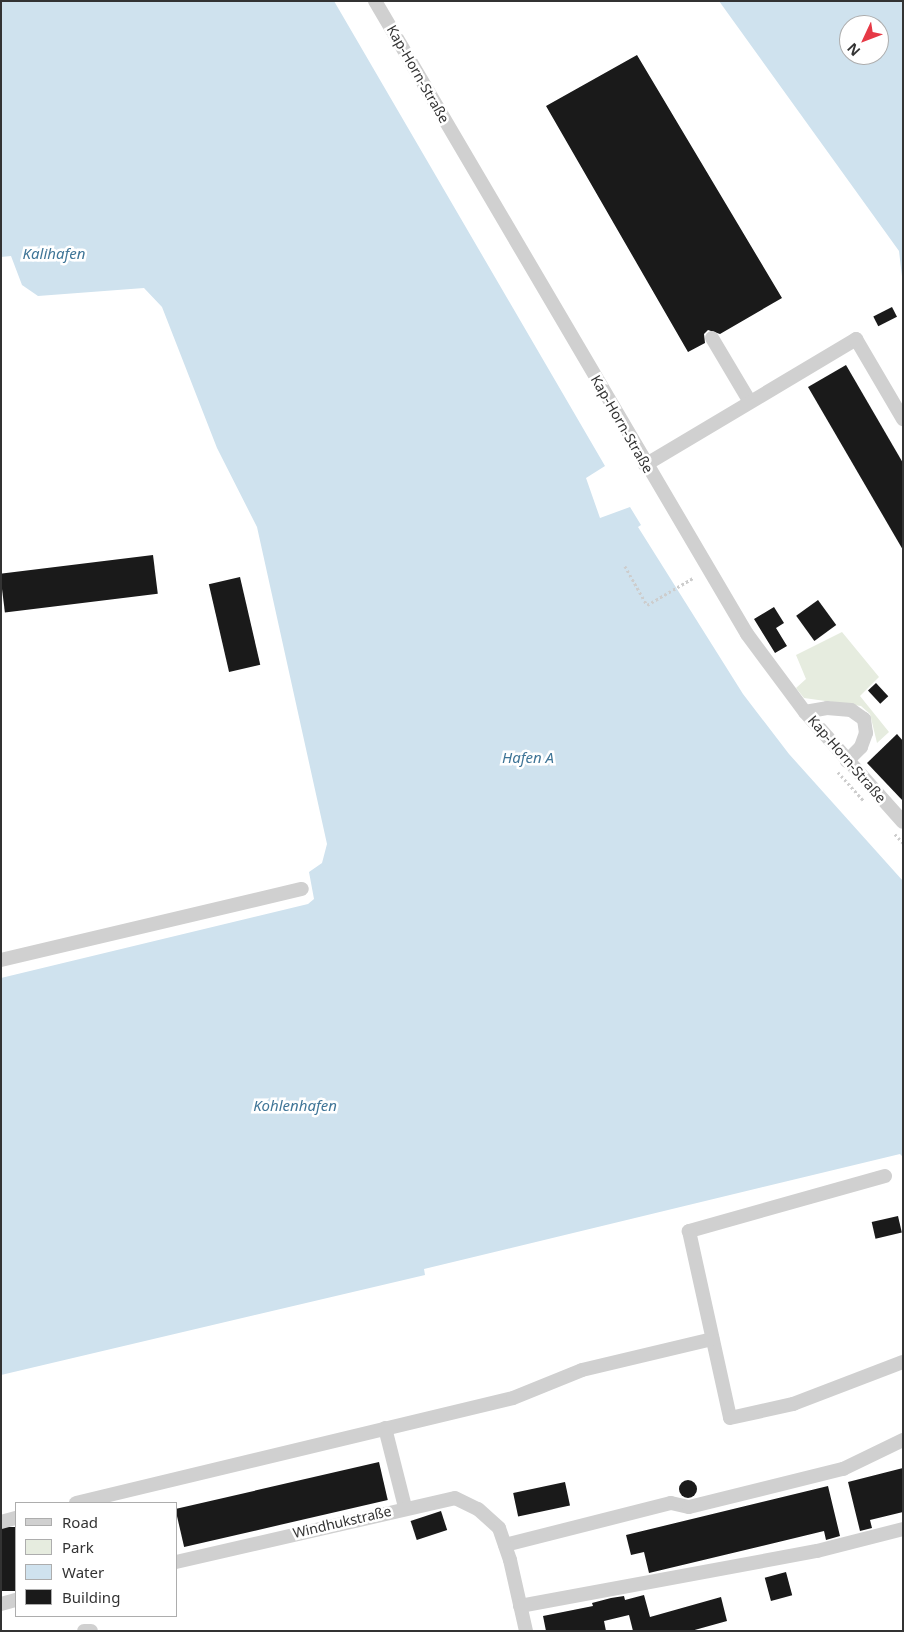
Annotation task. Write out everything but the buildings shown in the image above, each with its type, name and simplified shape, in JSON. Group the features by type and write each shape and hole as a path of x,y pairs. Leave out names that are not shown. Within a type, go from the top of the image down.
{"street":[{"name":"Kap-Horn-Straße","path":"375,1 646,466 747,634 805,712 903,822"},
{"path":"712,338 750,402"},
{"path":"646,466 856,339 903,419"},
{"path":"805,712 828,708 851,710 864,719 866,733 861,747 847,761"},
{"path":"1,960 302,889"},
{"path":"885,1176 689,1231 730,1418 793,1404 903,1362"},
{"path":"80,1502 513,1398 582,1370 712,1339"},
{"path":"385,1428 405,1507"},
{"path":"526,1631 505,1545 671,1503 689,1508 843,1469 903,1440"},
{"name":"Windhukstraße","path":"178,1562 405,1507 456,1498 478,1508 499,1528 505,1545"},
{"path":"1,1522 15,1518"},
{"path":"520,1606 817,1551 903,1529"},
{"path":"1,1604 15,1600"},
{"path":"84,1631 91,1631"}],"path":[{"path":"625,566 647,605 694,578"}],"green space":[{"path":"842,632 879,677 860,696 889,732 877,743 870,714 861,706 804,698 796,688 806,679 796,655"}],"water":[{"name":"Hafen A","path":"1,1 334,1 605,466 586,478 600,518 630,507 641,525 638,527 743,694 789,754 903,881 903,1157 900,1154 424,1269 425,1275 1,1375 1,978 308,904 314,899 309,872 322,863 327,844 257,527 217,448 162,307 144,288 38,296 22,285 11,256 1,257"},
{"path":"719,1 903,1 903,285 899,251"}],"water label":[{"name":"Kalihafen","path":"54,254"},
{"name":"Kohlenhafen","path":"295,1106"}]}
